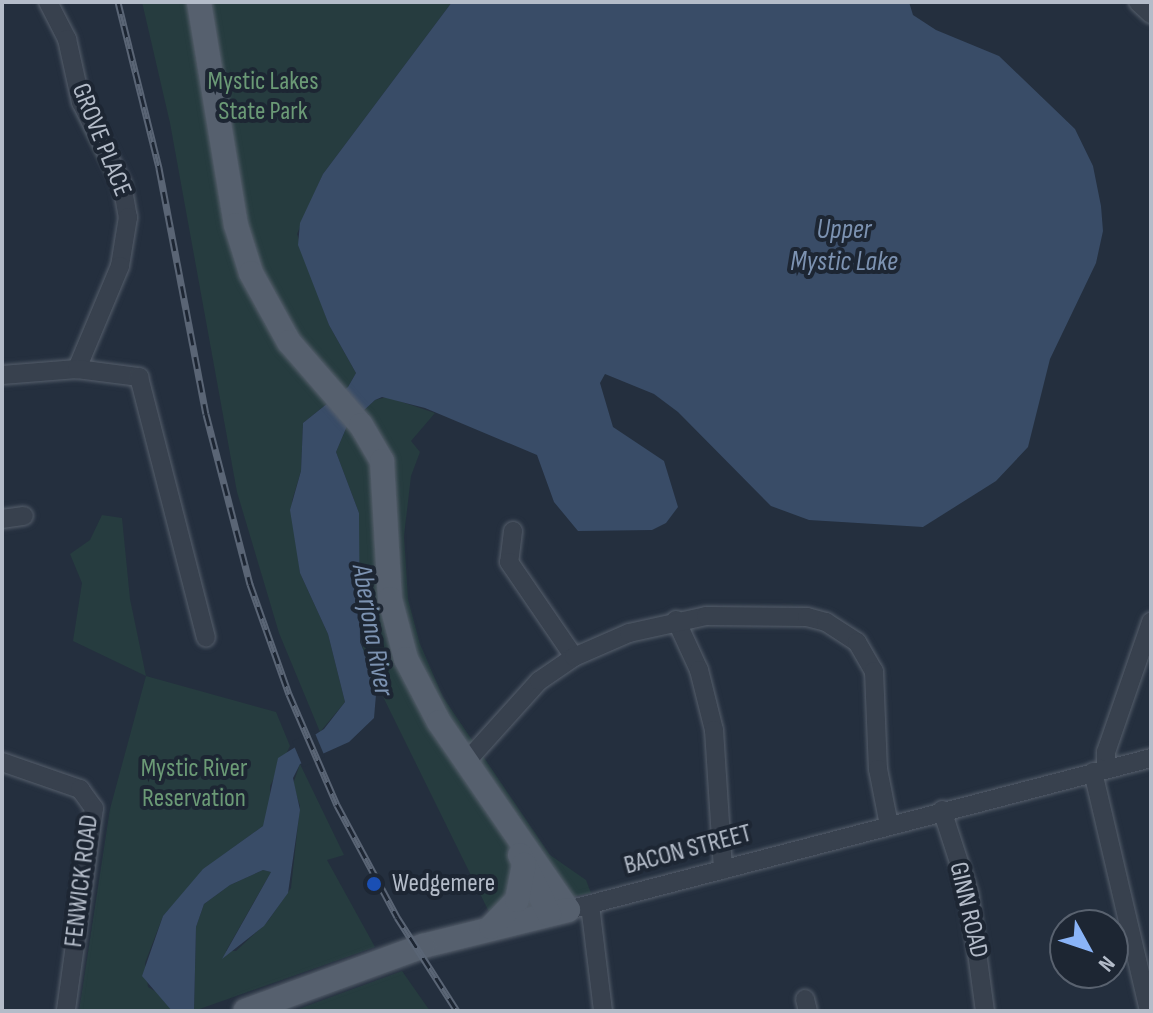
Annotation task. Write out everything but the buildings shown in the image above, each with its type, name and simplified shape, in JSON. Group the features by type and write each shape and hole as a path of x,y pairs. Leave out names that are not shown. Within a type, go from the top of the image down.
{"main road":[{"path":"199,2 236,225 251,273 283,334 376,446 385,472 386,567 396,630 423,696 506,824 569,910"},
{"path":"506,824 524,865 569,910"},
{"path":"489,927 517,900 524,865"},
{"name":"BACON STREET","path":"245,1011 411,950 489,927 569,910"}],"street":[{"name":"GROVE PLACE","path":"48,2 67,39 81,102 118,173 128,217 120,266 77,369"},
{"path":"1138,2 1151,14"},
{"path":"2,375 77,369 134,374 143,384 206,638"},
{"path":"2,519 24,516"},
{"path":"513,531 509,562 574,657"},
{"path":"466,762 507,712 574,657 629,633 676,620 739,614 807,617 826,622 857,642 874,671 878,693 878,769 889,825"},
{"path":"676,620 699,670 714,730 723,870"},
{"path":"1149,1005 1100,770 1151,622"},
{"name":"BACON STREET","path":"569,910 942,810 1151,758"},
{"name":"FENWICK ROAD","path":"2,762 80,789 94,808 66,1011"},
{"name":"GINN ROAD","path":"942,810 969,893 985,1011"},
{"path":"569,910 603,1011"}],"green space":[{"name":"Mystic Lakes State Park","path":"142,2 452,2 323,174 297,234 329,325 356,373 348,387 303,423 301,471 292,501 300,573 328,634 345,702 320,732 279,633 237,492 170,123"},
{"path":"387,397 435,413 411,441 420,452 411,476 404,536 408,599 420,644 443,697 550,855 586,880 591,893 490,914 364,658 356,570 359,513 336,452 347,426 375,400"},
{"path":"102,515 122,518 130,599 146,676 73,641 82,583 70,554 90,540"},
{"name":"Mystic River Reservation","path":"146,676 276,712 290,746 270,786 270,813 263,826 212,863 163,916 145,963 148,987 163,996 172,1011 79,1011 110,809"},
{"path":"300,764 344,855 327,860 375,947 194,1011 196,927 204,904 230,885 263,870 271,872 226,951 236,951 268,921 291,888 300,806 293,784"},
{"path":"402,971 430,1011 293,1011"}],"water":[{"name":"Upper Mystic Lake","path":"452,2 909,2 913,15 936,30 999,56 1075,129 1093,166 1101,206 1103,231 1096,263 1050,359 1028,447 996,481 923,527 809,520 771,506 678,412 654,394 605,374 600,383 613,427 664,461 678,507 666,523 652,530 578,531 554,502 537,455 425,408 382,397 375,400 347,426 336,452 359,513 360,642 377,683 374,718 349,742 300,764 293,778 300,810 288,893 264,926 222,959 271,872 263,870 230,885 204,904 196,927 194,1011 172,1011 142,976 163,916 203,869 263,826 278,758 324,729 345,702 328,634 300,573 290,510 301,471 303,423 348,387 356,373 329,325 298,245 300,223 323,174"}],"pier":[{"path":"314,731 325,757 303,767 292,741"}],"railway":[{"path":"118,2 159,168 206,414 250,584 289,694 337,805 397,917 457,1011"}],"place":[{"name":"Wedgemere","path":"374,884"}],"water label":[{"name":"Aberjona River","path":"372,630"}]}
